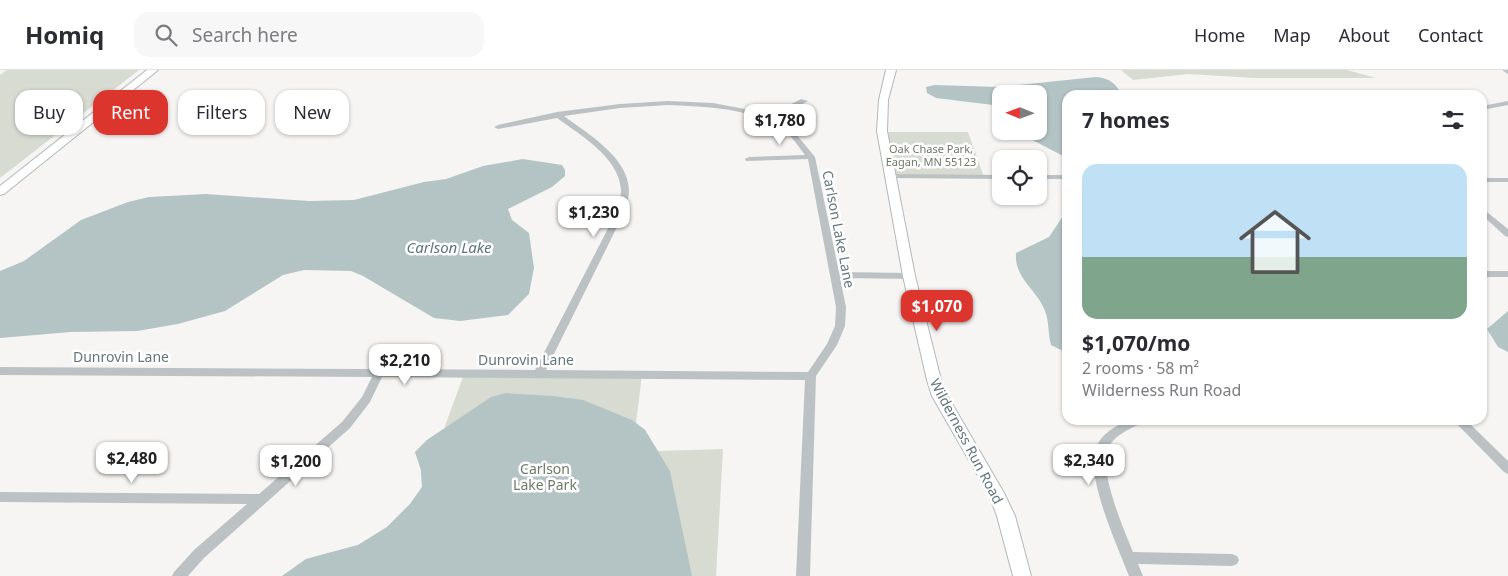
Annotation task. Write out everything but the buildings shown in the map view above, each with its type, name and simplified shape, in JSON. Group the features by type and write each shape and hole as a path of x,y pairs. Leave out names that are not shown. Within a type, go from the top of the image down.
{"street":[{"path":"0,192 153,70"},
{"name":"Wilderness Run Road","path":"891,70 883,94 882,131 909,276 934,380 940,396 996,493 1006,516 1022,576"},
{"name":"Carlson Lake Lane","path":"498,127 630,100 691,99 734,103 773,116 797,133 810,157 841,307 840,326 832,345 811,376"},
{"path":"773,116 804,101"},
{"path":"1487,107 1508,103"},
{"path":"539,374 620,213 625,190 621,172 612,158 557,114"},
{"path":"749,158 810,157"},
{"path":"891,176 992,177"},
{"path":"1047,177 1062,177"},
{"path":"1487,180 1508,180"},
{"path":"1487,215 1508,234"},
{"path":"1487,274 1508,274"},
{"path":"835,275 909,276"},
{"name":"Dunrovin Lane","path":"0,370 811,376"},
{"path":"179,576 199,554 346,425 366,399 380,373"},
{"path":"803,576 811,376"},
{"path":"1127,425 1116,430 1100,451 1100,476 1136,576"},
{"path":"1464,425 1508,469"},
{"path":"0,497 263,499"},
{"path":"1129,558 1232,560"}],"green space":[{"path":"7,70 139,70 113,90 93,90 93,106 83,114 83,90 15,90 15,135 55,135 0,178 0,75"},
{"path":"1121,70 1347,70 1376,78 1255,78 1188,74 1133,80"},
{"name":"Oak Chase Park, Eagan, MN 55123","path":"882,132 968,132 984,177 891,176"},
{"name":"Carlson Lake Park","path":"464,374 642,375 636,423 645,430 658,451 723,449 716,576 282,576 306,559 358,545 387,527 410,504 422,487 421,470 415,452 427,440 444,429"}],"water":[{"path":"1096,77 1109,80 1119,90 1062,90 1062,155 1032,140 1048,140 1048,85 1018,85"},
{"path":"935,85 992,87 992,105 936,98 927,93 926,87"},
{"name":"Carlson Lake","path":"523,159 562,165 565,170 565,176 552,187 508,209 512,220 529,233 534,268 529,294 508,315 460,321 434,318 363,276 351,271 304,270 283,275 225,311 178,324 137,331 71,332 0,338 0,271 24,261 81,220 128,202 149,197 206,194 309,201 354,200 424,182 446,179 483,166"},
{"path":"1062,218 1062,350 1051,345 1045,311 1037,296 1022,277 1016,262 1016,253 1049,237"},
{"path":"1508,311 1508,352 1498,347 1487,329"},
{"name":"Carlson Lake Park","path":"506,393 583,400 632,420 645,430 670,471 692,576 282,576 306,559 358,545 387,527 410,504 422,487 421,470 415,452 427,440 491,397"}]}
